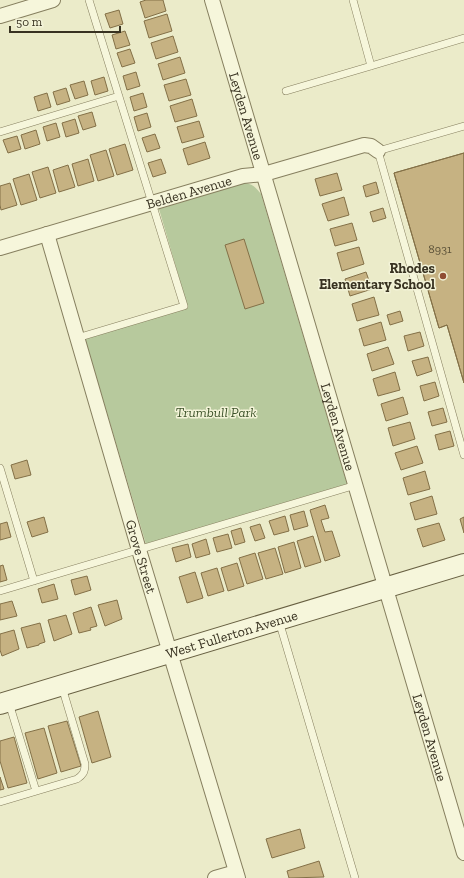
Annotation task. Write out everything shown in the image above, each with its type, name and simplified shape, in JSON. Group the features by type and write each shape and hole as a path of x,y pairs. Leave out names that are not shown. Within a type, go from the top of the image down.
{"street":[{"path":"0,16 53,0"},
{"name":"Leyden Avenue","path":"212,0 464,853"},
{"name":"Belden Avenue","path":"0,248 243,176 264,174 364,145 371,146 378,152"},
{"name":"Grove Street","path":"47,234 139,550 237,875"},
{"name":"West Fullerton Avenue","path":"4,703 464,564"},
{"path":"215,878 237,875"}],"lane":[{"path":"77,338 184,306 89,0"},
{"path":"353,0 371,66"},
{"path":"286,92 464,38"},
{"path":"0,132 119,96"},
{"path":"464,126 378,152 464,455"},
{"path":"0,468 34,581"},
{"path":"0,591 356,485"},
{"path":"279,620 355,878"},
{"path":"0,802 77,779 82,776 85,770 85,764 61,686"},
{"path":"4,703 36,791"}],"green space":[{"name":"Trumbull Park","path":"245,183 252,185 261,194 347,484 146,544 85,339 188,308 159,209"}],"building":[{"path":"146,0 163,0 166,11 145,18 140,2"},
{"path":"119,10 123,24 110,28 105,14"},
{"path":"167,14 172,31 149,38 144,21"},
{"path":"125,31 130,45 116,49 112,35"},
{"path":"173,36 178,52 156,59 151,43"},
{"path":"130,49 135,63 122,67 117,53"},
{"path":"180,57 185,73 163,80 158,64"},
{"path":"136,72 140,86 127,90 123,76"},
{"path":"104,77 108,91 95,95 91,81"},
{"path":"186,79 191,95 169,101 164,85"},
{"path":"84,81 88,95 75,99 70,85"},
{"path":"66,88 70,101 57,105 53,92"},
{"path":"47,93 51,107 38,111 34,97"},
{"path":"143,93 147,107 134,111 130,97"},
{"path":"192,99 197,116 175,122 170,106"},
{"path":"92,112 96,126 83,130 78,116"},
{"path":"147,113 151,127 138,131 134,117"},
{"path":"75,119 79,133 66,137 62,123"},
{"path":"199,121 204,137 182,143 177,127"},
{"path":"56,123 60,137 47,141 43,127"},
{"path":"36,130 40,144 25,149 21,135"},
{"path":"155,134 160,148 147,152 142,138"},
{"path":"17,136 21,149 8,153 3,140"},
{"path":"205,142 210,158 188,165 183,149"},
{"path":"125,144 133,170 117,175 109,149"},
{"path":"106,150 114,176 98,181 90,155"},
{"name":"Rhodes Elementary School","path":"464,153 464,383 447,325 439,328 394,173"},
{"name":"Rhodes Elementary School","path":"464,153 464,383 447,325 439,328 394,173"},
{"path":"88,159 94,181 78,186 72,164"},
{"path":"161,159 166,173 153,177 148,163"},
{"path":"68,165 75,187 59,192 53,170"},
{"path":"48,167 56,193 40,198 32,172"},
{"path":"337,173 342,190 320,196 315,179"},
{"path":"29,174 37,200 21,205 13,179"},
{"path":"376,182 379,193 366,197 363,186"},
{"path":"10,183 17,205 1,210 0,186"},
{"path":"344,197 349,215 328,221 322,204"},
{"path":"383,208 386,218 373,222 370,212"},
{"path":"352,223 357,240 335,246 330,229"},
{"path":"244,239 264,303 245,309 225,245"},
{"path":"359,247 364,264 342,271 337,253"},
{"path":"366,272 372,289 350,296 345,279"},
{"path":"374,297 379,315 357,321 352,304"},
{"path":"400,311 403,321 390,325 387,315"},
{"path":"381,322 386,340 364,346 359,329"},
{"path":"420,332 424,346 408,351 404,336"},
{"path":"388,347 394,364 372,371 367,354"},
{"path":"428,357 432,371 417,376 412,361"},
{"path":"395,372 400,390 378,396 373,379"},
{"path":"435,382 439,396 424,401 420,386"},
{"path":"403,397 408,414 386,421 381,404"},
{"path":"443,408 447,422 432,426 428,412"},
{"path":"410,422 415,439 393,446 388,428"},
{"path":"450,431 454,446 439,450 435,435"},
{"path":"417,446 423,463 401,470 395,453"},
{"path":"27,460 31,475 15,479 11,465"},
{"path":"425,471 430,489 408,495 403,478"},
{"path":"432,496 437,514 415,520 410,503"},
{"path":"325,505 329,518 321,520 325,532 332,531 340,556 325,561 310,510"},
{"path":"304,511 308,526 294,530 290,515"},
{"path":"285,516 289,531 274,535 269,521"},
{"path":"44,517 48,532 32,537 27,522"},
{"path":"464,517 464,533 460,519"},
{"path":"7,522 11,537 0,540 0,524"},
{"path":"439,523 445,540 423,547 417,529"},
{"path":"260,524 265,538 255,541 250,527"},
{"path":"241,528 245,542 235,545 231,531"},
{"path":"228,534 232,548 217,552 213,538"},
{"path":"313,536 321,562 305,567 297,541"},
{"path":"206,539 210,554 196,558 192,544"},
{"path":"294,542 301,568 285,573 278,547"},
{"path":"188,544 191,557 176,562 172,548"},
{"path":"275,548 283,574 266,579 258,553"},
{"path":"255,553 263,579 247,584 239,558"},
{"path":"237,563 244,586 228,591 221,568"},
{"path":"3,565 7,580 0,582 0,566"},
{"path":"217,568 224,591 208,596 201,573"},
{"path":"195,572 203,598 187,603 179,577"},
{"path":"87,576 91,590 75,595 71,580"},
{"path":"54,584 58,599 42,603 38,589"},
{"path":"117,600 122,619 105,626 98,605"},
{"path":"12,601 17,616 0,620 0,604"},
{"path":"91,607 97,626 90,628 91,630 79,633 73,613"},
{"path":"66,615 72,634 54,641 48,620"},
{"path":"40,623 45,642 27,648 21,628"},
{"path":"14,630 19,649 2,656 0,650 0,634"},
{"path":"98,711 111,757 92,763 79,717"},
{"path":"67,721 81,766 61,772 48,726"},
{"path":"44,728 57,773 38,779 25,733"},
{"path":"14,737 27,783 8,788 0,761 0,741"},
{"path":"0,777 4,789 0,790"},
{"path":"300,829 305,848 272,858 266,839"},
{"path":"319,861 324,877 289,878 287,871"}],"place":[{"name":"Rhodes Elementary School","path":"443,276"}]}
